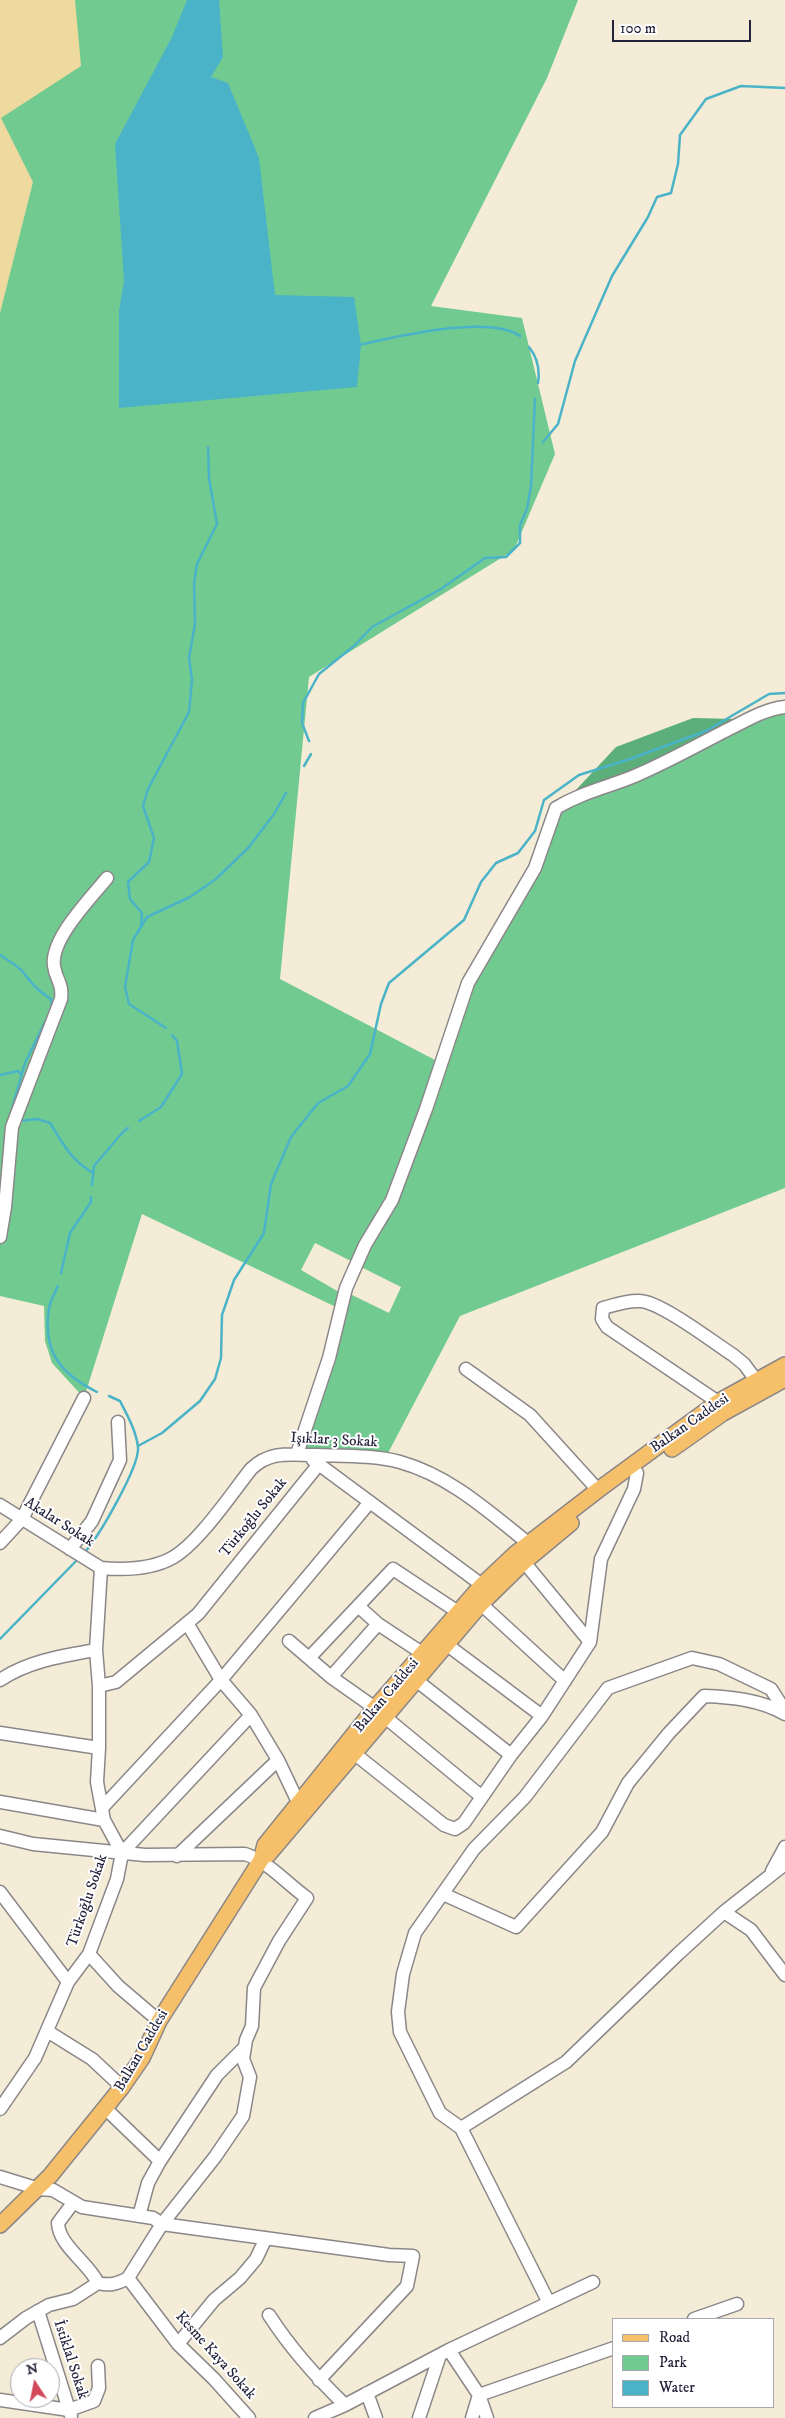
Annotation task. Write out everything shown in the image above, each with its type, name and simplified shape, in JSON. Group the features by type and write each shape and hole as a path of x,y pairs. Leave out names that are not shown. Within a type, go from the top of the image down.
{"main road":[{"name":"Balkan Caddesi","path":"0,2225 38,2188 106,2109 142,2058 159,2021 261,1860 265,1845 298,1802 380,1712 416,1680 481,1604 524,1562 532,1547 598,1490 718,1402 785,1365"},
{"name":"Balkan Caddesi","path":"261,1860 273,1850 355,1754 380,1712 422,1653 482,1585 532,1547 723,1413 785,1379"}],"street":[{"path":"482,1585 319,1464 302,1455 346,1288 365,1246 392,1200 426,1109 468,983 535,868 556,808 574,797 634,776 672,759 745,721 777,708 785,707"},
{"path":"0,1237 5,1207 12,1127 61,999 63,986 54,966 56,947 107,878"},
{"path":"718,1402 607,1327 602,1319 603,1308 629,1301 643,1301 658,1306 733,1355 744,1364 756,1380"},
{"path":"466,1369 530,1415 598,1490"},
{"path":"0,1543 22,1519 84,1398"},
{"path":"72,1550 92,1521 120,1460 118,1422"},
{"name":"Işıklar 3 Sokak","path":"101,1568 119,1570 136,1568 175,1557 197,1536 257,1464 272,1455 389,1460 435,1475 468,1496 532,1547"},
{"name":"Türkoğlu Sokak","path":"99,1686 116,1682 198,1614 319,1464"},
{"path":"355,1754 449,1828 455,1829 464,1823 511,1755 542,1716 590,1642 601,1559 634,1489 637,1473"},
{"path":"0,1802 103,1814 221,1680 370,1502"},
{"name":"Akalar Sokak","path":"0,1505 101,1568"},
{"path":"524,1562 590,1642"},
{"name":"Türkoğlu Sokak","path":"0,2109 35,2058 68,1982 89,1954 117,1879 122,1853 103,1814 96,1782 99,1748 99,1686 96,1650 101,1568"},
{"path":"309,1658 393,1569 458,1612"},
{"path":"481,1604 565,1681"},
{"path":"358,1606 378,1624 422,1653"},
{"path":"187,1623 221,1680 251,1715 278,1760 298,1802"},
{"path":"331,1677 378,1624"},
{"path":"289,1641 331,1677 380,1712 482,1798"},
{"path":"446,1644 542,1716"},
{"path":"0,1680 16,1669 55,1657 96,1650"},
{"path":"549,2303 460,2128 440,2113 403,2040 398,2023 402,1982 408,1952 415,1933 474,1849 525,1797 608,1688 692,1658 719,1664 771,1689 785,1711"},
{"path":"416,1680 511,1755"},
{"path":"443,1894 516,1927 602,1832 628,1783 704,1696 726,1697 770,1706 785,1714"},
{"path":"122,1853 251,1715"},
{"path":"0,1733 99,1748"},
{"path":"177,1856 278,1760"},
{"path":"0,2338 49,2305 73,2299 98,2283 107,2285 119,2283 128,2278 162,2224 215,2156 243,2116 250,2077 243,2059 252,2026 254,1988 279,1941 307,1898 285,1882 261,1860 245,1854 177,1856 122,1853 33,1844 1,1838"},
{"path":"769,1876 785,1847"},
{"path":"460,2128 566,2062 724,1912 785,1864"},
{"path":"0,1892 68,1982"},
{"path":"724,1912 751,1930 785,1975"},
{"path":"89,1954 118,1986 159,2021"},
{"path":"47,2030 92,2059 122,2087"},
{"path":"139,2216 148,2184 160,2161 217,2075 245,2047"},
{"path":"106,2109 160,2161"},
{"path":"0,2177 38,2188 53,2190 82,2207 153,2218 162,2224 390,2255 413,2256 407,2286 319,2380"},
{"path":"74,2203 58,2223 59,2234 88,2266 98,2283"},
{"path":"178,2344 214,2300 240,2278 256,2259 266,2238"},
{"name":"Kesme Kaya Sokak","path":"128,2278 178,2344 214,2379 248,2418"},
{"path":"315,2418 346,2405 445,2352 593,2282"},
{"path":"697,2318 737,2304"},
{"name":"İstiklal Sokak","path":"38,2311 70,2414"},
{"path":"269,2315 288,2344 319,2380 346,2405"},
{"path":"479,2395 612,2349"},
{"path":"445,2352 479,2395 487,2418"},
{"path":"419,2418 445,2352"},
{"path":"0,2400 70,2414 94,2400 99,2388 98,2366"},
{"path":"368,2393 376,2418"},
{"path":"472,2418 479,2395"}],"green space":[{"path":"0,0 578,0 547,78 431,306 522,318 555,454 514,550 309,677 280,979 437,1061 389,1199 353,1262 315,1243 301,1270 339,1292 336,1307 142,1214 84,1398 52,1363 45,1341 44,1306 0,1296"},
{"path":"785,710 785,1188 460,1316 387,1455 306,1448 335,1359 348,1293 389,1313 401,1287 361,1267 471,983 492,954 541,870 559,812 746,723"},
{"path":"693,718 735,719 633,771 574,792 616,747"}],"sand":[{"path":"0,0 75,0 81,66 1,118 33,182 0,313"}],"water":[{"path":"187,0 219,0 223,57 211,77 228,83 259,158 275,295 354,297 361,345 357,387 119,408 119,311 124,281 115,144 172,37"}],"waterway":[{"path":"543,442 558,424 575,361 612,276 648,217 657,197 671,193 678,164 680,135 706,99 741,86 785,88"},
{"path":"359,345 441,329 465,327 487,327 505,330 520,336"},
{"path":"529,347 537,364 539,373 538,383"},
{"path":"309,741 302,723 303,703 319,674 355,645 372,627 441,589 485,558 506,557 520,543 520,525 527,509 531,486 535,399"},
{"path":"141,927 142,913 130,899 128,882 149,862 154,838 143,806 148,789 189,712 192,680 189,658 195,624 194,583 197,564 217,524 209,478 208,447"},
{"path":"138,1446 162,1433 200,1401 215,1379 221,1358 222,1315 234,1280 264,1233 271,1184 291,1137 318,1103 348,1086 370,1054 381,1004 389,983 464,920 481,882 496,863 518,853 535,831 544,800 579,775 627,760 706,731 769,694 785,693"},
{"path":"304,766 311,754"},
{"path":"166,1028 129,1004 125,987 133,940 147,917 190,897 216,879 249,847 274,814 286,793"},
{"path":"0,955 18,967 42,993 51,999 52,1006"},
{"path":"11,1112 25,1063 47,1018"},
{"path":"139,1121 161,1107 182,1074 177,1041 172,1035"},
{"path":"0,1075 18,1071 21,1074"},
{"path":"19,1121 37,1119 50,1123 73,1157 93,1173"},
{"path":"92,1185 94,1166 128,1128"},
{"path":"61,1273 70,1233 91,1202 91,1197"},
{"path":"58,1286 49,1308 48,1337 52,1349 64,1369 84,1385 97,1392"},
{"path":"85,1552 118,1501 137,1456 137,1441 131,1423 120,1401 109,1396"},
{"path":"0,1639 78,1559"}]}
